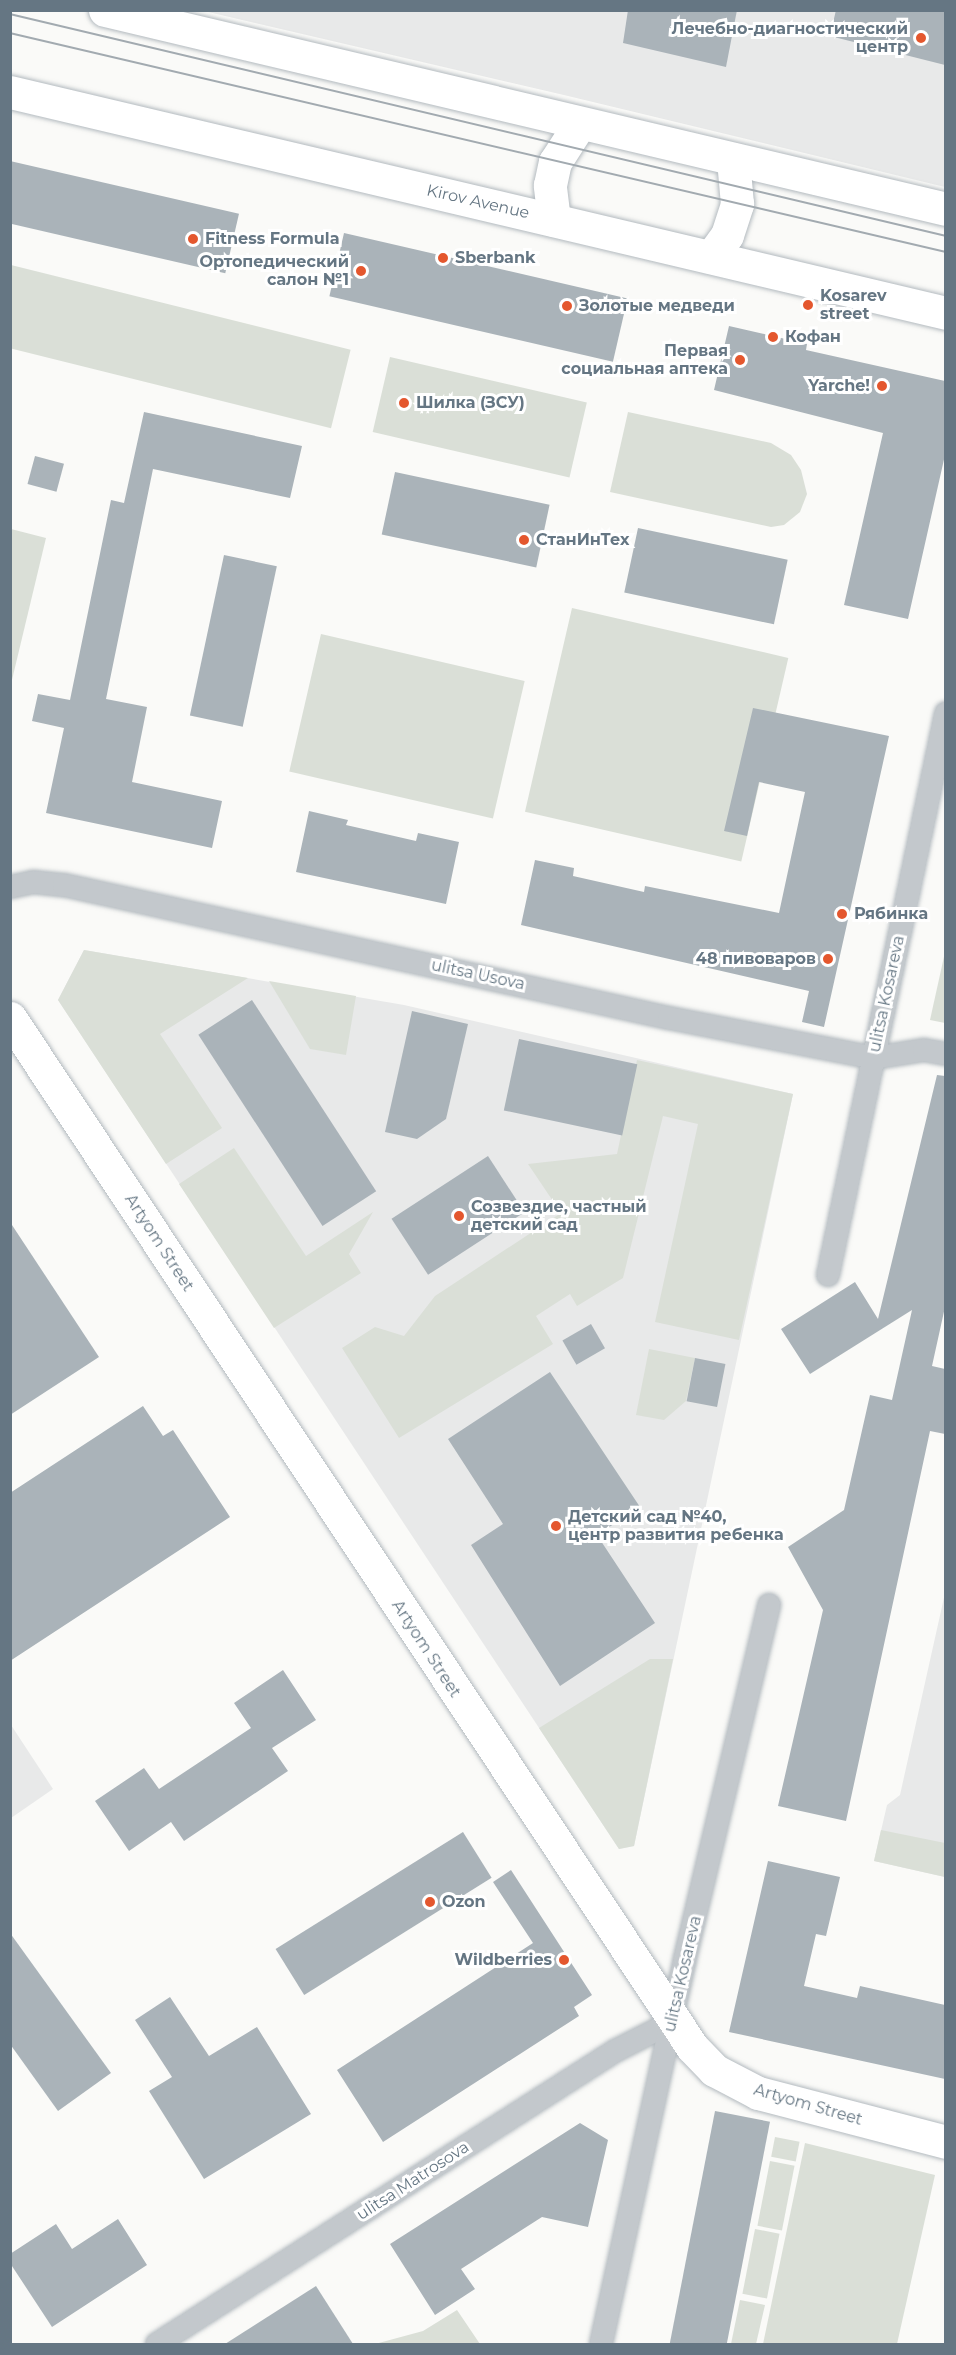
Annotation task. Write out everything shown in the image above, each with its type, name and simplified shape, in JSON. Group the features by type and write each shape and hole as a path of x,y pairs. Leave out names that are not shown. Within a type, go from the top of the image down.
{"main road":[{"path":"105,10 945,209"},
{"name":"Kirov Avenue","path":"10,92 945,313"},
{"path":"554,220 550,185 555,162 580,123"},
{"path":"711,257 727,235 737,204 733,159"},
{"name":"Artyom Street","path":"10,1018 672,2022 714,2070 742,2086 945,2142"}],"street":[{"name":"ulitsa Kosareva","path":"828,1275 945,713"},
{"name":"ulitsa Usova","path":"10,887 33,882 64,885 669,1017 874,1058 924,1050 945,1054"},
{"name":"ulitsa Kosareva","path":"601,2344 672,2022 769,1605"},
{"name":"ulitsa Matrosova","path":"157,2344 615,2051 672,2022"}],"shaded area":[{"path":"204,11 945,11 945,187 564,95"},
{"path":"11,265 351,350 331,428 10,348"},
{"path":"390,357 587,402 570,477 373,432"},
{"path":"628,412 771,443 791,455 801,470 807,494 800,512 784,525 771,527 610,492"},
{"path":"10,529 46,538 11,684"},
{"path":"572,608 788,658 741,862 525,812"},
{"path":"321,634 525,681 493,818 289,771"},
{"path":"84,950 404,1005 793,1094 634,1846 619,1849 58,1000"},
{"path":"84,950 248,978 160,1034 222,1128 166,1164 58,1000"},
{"path":"945,952 945,1023 930,1020"},
{"path":"269,981 356,996 346,1055 310,1049"},
{"path":"637,1060 793,1094 739,1340 655,1322 698,1124 663,1116 623,1278 577,1306 570,1294 536,1316 553,1344 399,1438 342,1348 375,1327 404,1336 435,1296 561,1213 528,1164 617,1154"},
{"path":"234,1148 306,1256 373,1212 349,1254 361,1273 274,1328 179,1184"},
{"path":"649,1349 695,1358 686,1401 664,1420 636,1415"},
{"path":"945,1593 945,1877 874,1861 887,1805 900,1795"},
{"path":"650,1659 673,1659 634,1846 619,1849 539,1728"},
{"path":"11,1725 53,1789 10,1818"},
{"path":"881,1830 945,1843 945,1877 874,1861"},
{"path":"775,2137 800,2142 796,2161 771,2157"},
{"path":"805,2143 935,2175 897,2344 763,2344"},
{"path":"770,2161 795,2166 782,2231 757,2226"},
{"path":"755,2229 780,2234 767,2299 742,2294"},
{"path":"740,2300 765,2305 756,2344 731,2344"},
{"path":"457,2310 480,2344 375,2344 423,2331"}],"building":[{"path":"628,10 737,10 726,67 623,43"},
{"path":"836,10 945,10 945,65 830,36"},
{"path":"10,161 239,214 225,273 10,224"},
{"path":"344,233 628,298 613,362 329,296"},
{"path":"729,326 807,344 806,350 945,381 945,455 908,619 844,605 883,433 714,390"},
{"path":"144,412 302,446 290,498 153,469 106,699 147,707 132,782 222,801 212,848 46,813 64,728 32,721 38,694 70,700 111,500 124,503"},
{"path":"35,456 64,464 56,492 27,484"},
{"path":"395,472 550,505 536,567 382,535"},
{"path":"638,528 788,560 774,624 624,593"},
{"path":"224,555 277,566 243,727 190,715"},
{"path":"753,708 889,736 824,1027 802,1022 809,991 521,925 535,860 574,868 573,876 644,892 645,886 779,913 805,792 759,782 747,836 724,831"},
{"path":"309,811 348,820 346,825 416,841 418,833 459,842 446,904 296,872"},
{"path":"252,1000 376,1191 323,1226 198,1035"},
{"path":"412,1011 468,1024 446,1119 417,1139 385,1132"},
{"path":"519,1039 637,1064 622,1136 504,1110"},
{"path":"937,1075 945,1076 945,1307 932,1366 945,1369 945,1434 930,1431 846,1821 778,1806 823,1610 788,1547 844,1510 870,1395 892,1400 912,1310 810,1374 781,1329 855,1282 878,1319"},
{"name":"Созвездие, частный детский сад","path":"488,1156 524,1212 428,1275 392,1219"},
{"path":"10,1222 99,1357 10,1415"},
{"path":"591,1324 605,1348 576,1365 562,1340"},
{"path":"695,1358 725,1364 717,1407 687,1401"},
{"name":"Детский сад №40, центр развития ребенка","path":"550,1372 640,1507 597,1535 655,1623 560,1686 471,1545 503,1524 448,1439"},
{"path":"143,1406 163,1436 173,1430 230,1517 10,1661 10,1493"},
{"path":"283,1670 316,1720 272,1748 288,1771 184,1841 171,1822 129,1851 95,1801 144,1768 159,1789 251,1728 234,1703"},
{"path":"463,1832 492,1878 304,1995 276,1949"},
{"path":"768,1861 840,1877 826,1936 816,1934 804,1986 857,1998 860,1986 945,2005 945,2079 729,2032"},
{"path":"511,1870 592,1995 574,2007 579,2016 383,2142 337,2070 533,1943 493,1882"},
{"path":"10,1933 111,2073 58,2111 10,2044"},
{"path":"170,1997 209,2056 257,2027 311,2114 204,2179 149,2091 172,2077 135,2020"},
{"path":"715,2111 770,2122 727,2344 670,2344"},
{"path":"580,2123 608,2140 588,2227 542,2217 461,2269 475,2289 435,2315 390,2244"},
{"path":"118,2219 147,2265 52,2327 10,2263 10,2254 56,2224 72,2249"},
{"path":"316,2286 353,2344 225,2344"}],"tram line":[{"path":"10,14 946,236"},
{"path":"10,33 946,252"}],"place":[{"name":"Лечебно-диагностический центр","path":"921,38"},
{"name":"Fitness Formula","path":"193,239"},
{"name":"Sberbank","path":"443,258"},
{"name":"Ортопедический салон №1","path":"361,271"},
{"name":"Kosarev street","path":"808,305"},
{"name":"Золотые медведи","path":"567,306"},
{"name":"Кофан","path":"773,337"},
{"name":"Первая социальная аптека","path":"740,360"},
{"name":"Yarche!","path":"882,386"},
{"name":"Шилка (ЗСУ)","path":"404,403"},
{"name":"СтанИнТех","path":"524,540"},
{"name":"Рябинка","path":"842,914"},
{"name":"48 пивоваров","path":"828,959"},
{"name":"Созвездие, частный детский сад","path":"459,1216"},
{"name":"Детский сад №40, центр развития ребенка","path":"556,1526"},
{"name":"Ozon","path":"430,1902"},
{"name":"Wildberries","path":"564,1960"}]}
